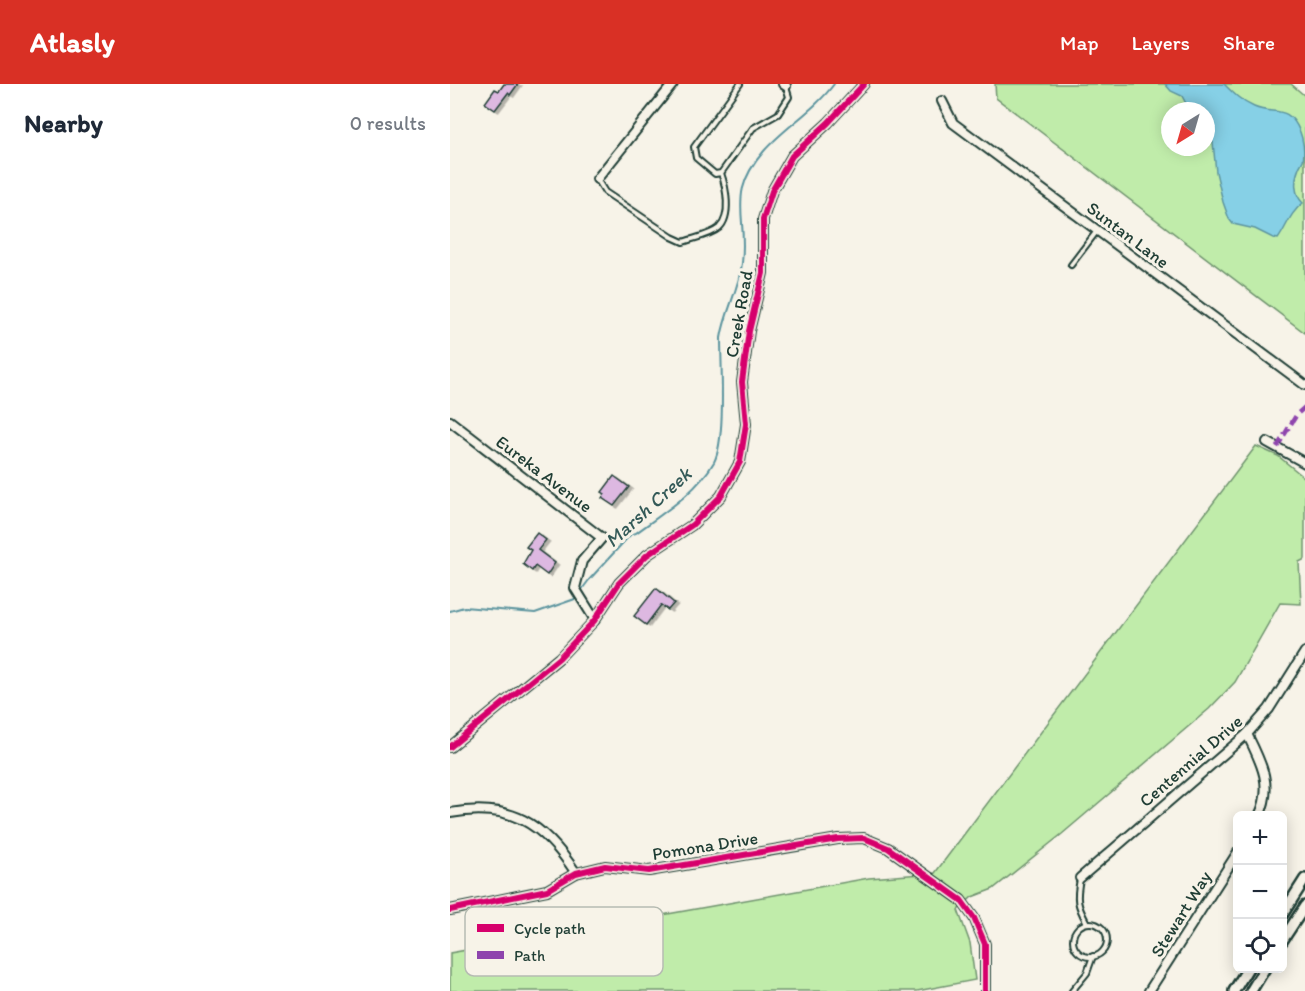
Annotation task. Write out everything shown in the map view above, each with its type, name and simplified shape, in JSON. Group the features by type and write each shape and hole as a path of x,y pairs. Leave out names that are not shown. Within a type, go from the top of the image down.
{"street":[{"path":"597,179 673,84"},
{"name":"Creek Road","path":"450,747 559,658 595,620 619,583 647,555 692,525 721,496 740,462 746,424 742,382 749,331 763,273 763,219 772,191 792,156 828,123 864,84"},
{"name":"Suntan Lane","path":"942,101 953,123 1305,385"},
{"name":"Eureka Avenue","path":"450,421 602,538 582,561 575,588 595,620"},
{"path":"1267,442 1305,463"},
{"name":"Centennial Drive","path":"1080,878 1247,734 1269,709 1305,652"},
{"path":"1247,734 1266,779 1262,811"},
{"path":"450,813 480,809 507,812 537,828 561,849 576,873"},
{"name":"Pomona Drive","path":"450,910 547,890 576,873 605,866 649,871 838,839 864,838 888,848 961,900 974,918 985,944 985,991"},
{"name":"Stewart Way","path":"1149,991 1233,860"},
{"path":"1287,907 1305,879"},
{"path":"1287,933 1305,906"},
{"path":"1234,991 1245,973"},
{"path":"1251,991 1262,973"}],"lane":[{"path":"740,84 694,147 696,158 715,174 721,172 753,128 778,114 786,105 789,98 785,85"},
{"path":"597,179 605,192 683,242 718,230 723,222 726,209 726,186 721,172"},
{"path":"1071,266 1097,230"},
{"path":"1072,991 1087,973 1093,956 1104,949 1106,937 1099,926 1087,923 1078,907 1080,878"},
{"path":"1087,923 1076,931 1073,943 1080,954 1093,956"}],"green space":[{"path":"995,84 1291,84 1305,96 1305,333 996,98"},
{"path":"1256,446 1278,456 1305,478 1305,559 1299,562 1301,604 1280,603 1235,682 1209,709 1062,834 993,889 972,897 958,910 970,943 975,980 917,991 450,991 450,953 465,950 465,976 663,976 663,915 869,878 935,873"}],"water":[{"path":"1165,84 1224,84 1250,105 1291,117 1301,135 1303,146 1304,154 1297,172 1296,191 1303,203 1298,207 1278,239 1255,229 1233,224 1229,219 1216,172 1215,102 1185,102 1182,96 1171,91"}],"building":[{"path":"504,84 518,84 495,110 485,103 495,89 499,91"},
{"path":"614,476 629,487 614,506 602,498 605,494 602,492"},
{"path":"537,533 546,540 538,550 555,563 547,575 535,566 532,571 523,564 531,550 526,547"},
{"path":"656,588 674,603 668,610 661,605 646,625 634,616"}],"waterway":[{"name":"Marsh Creek","path":"580,592 631,534 636,533 679,501 707,473 714,462 718,451 721,420 721,338 742,263 741,205 745,180 752,166 764,151 818,102 834,84"},
{"name":"Marsh Creek","path":"450,611 464,607 535,613 575,599 577,596"}],"marked path":[{"path":"1277,447 1297,414 1305,407"}],"cycle path":[{"path":"450,747 559,658 594,621 619,583 647,555 692,525 721,496 740,462 746,424 742,382 749,331 763,273 763,219 772,191 792,156 828,123 864,84"},
{"path":"450,910 547,890 576,873 605,866 649,871 838,839 864,838 888,848 961,900 974,918 985,944 985,991"}]}
